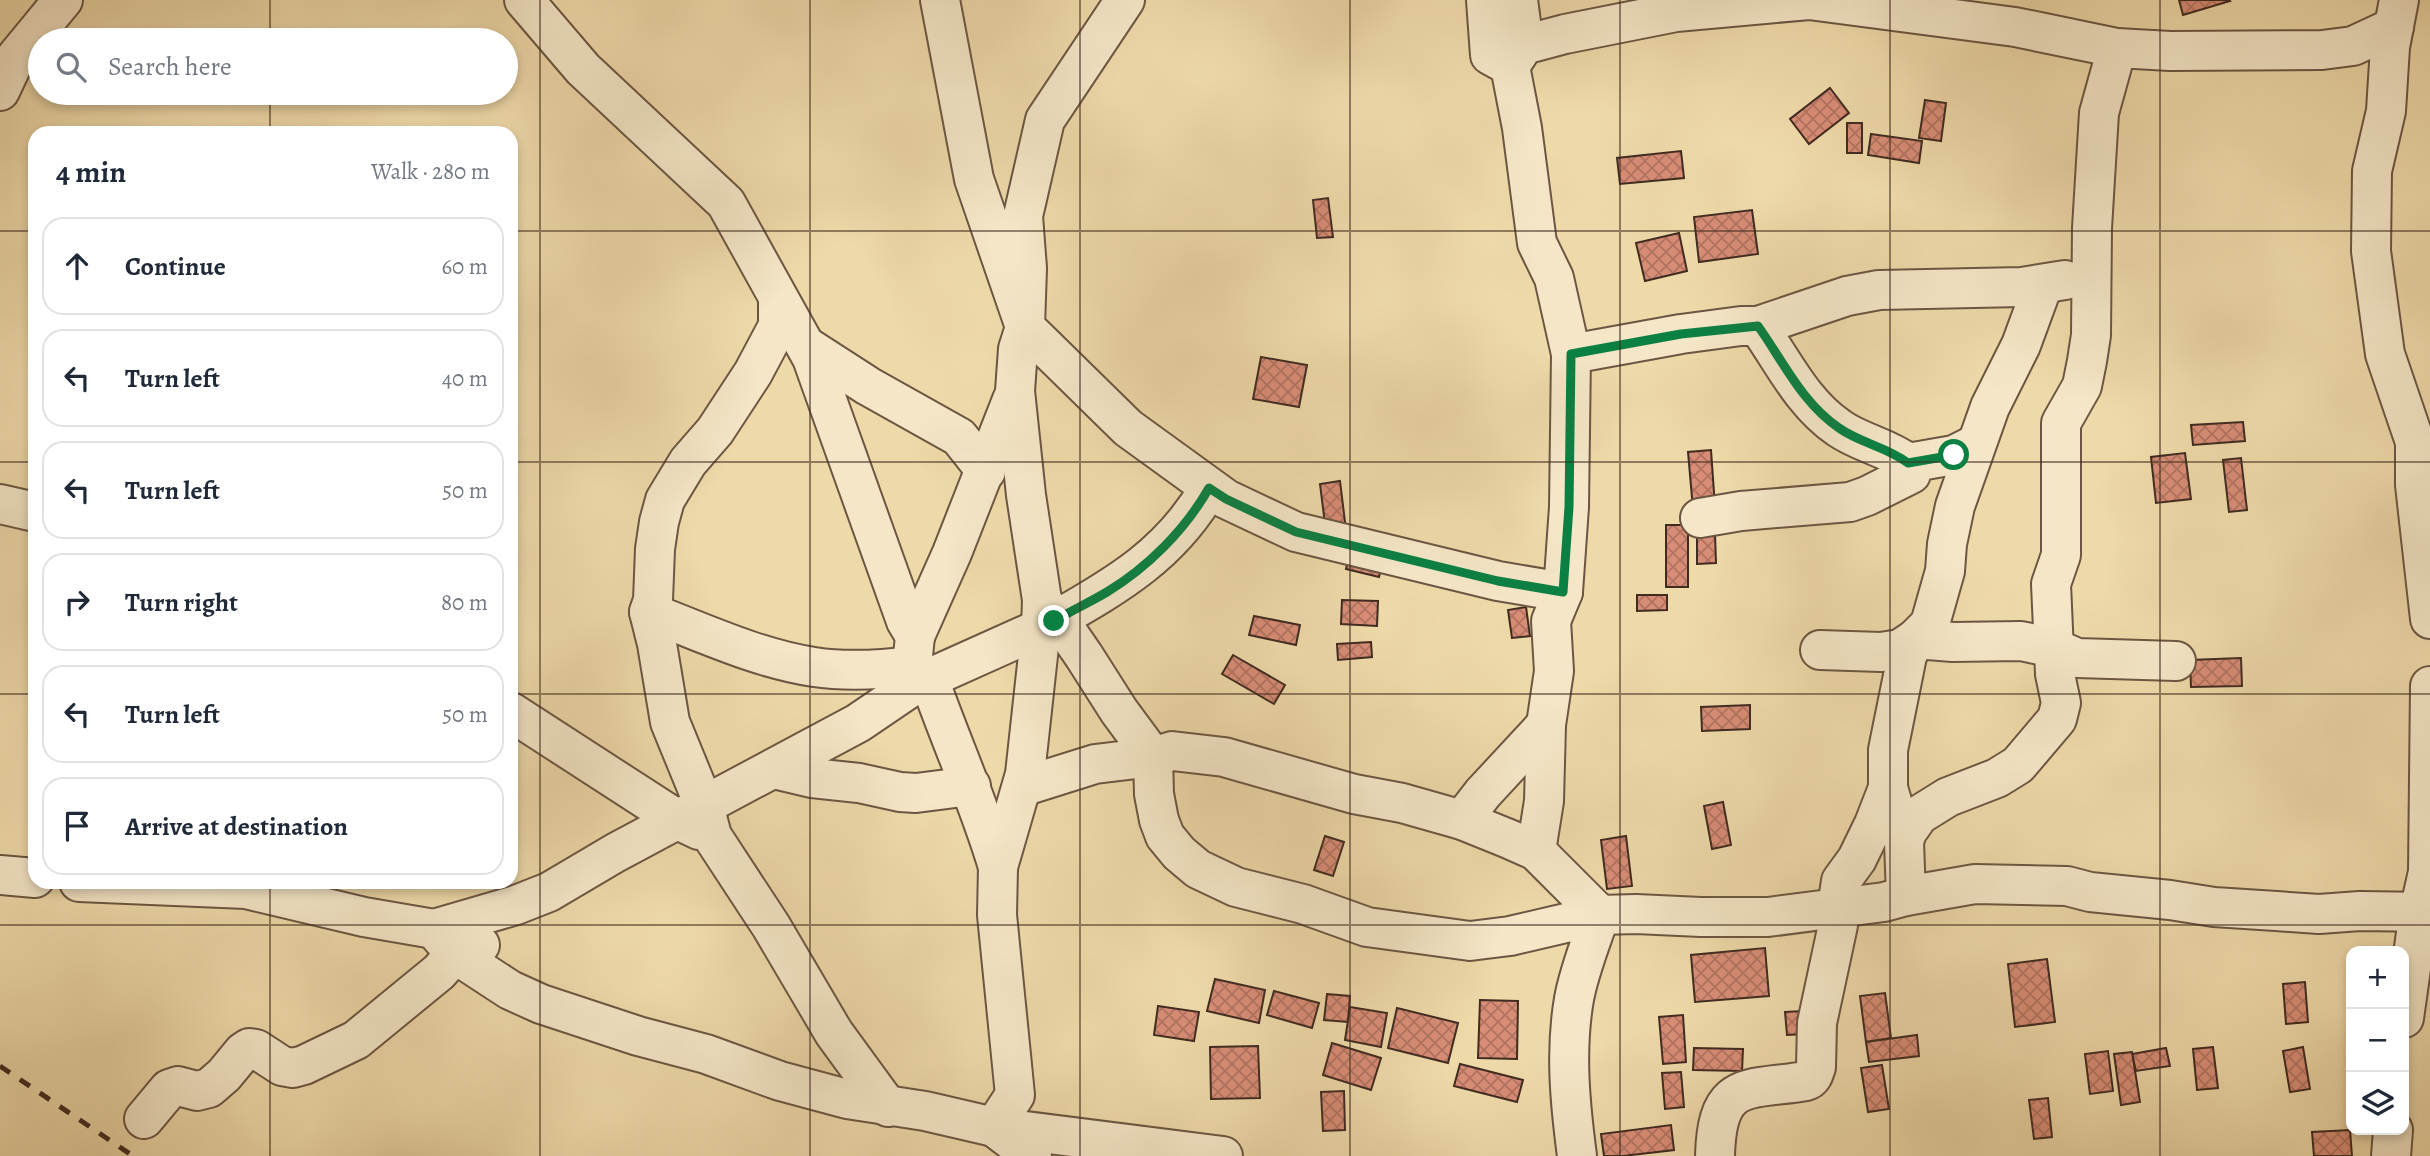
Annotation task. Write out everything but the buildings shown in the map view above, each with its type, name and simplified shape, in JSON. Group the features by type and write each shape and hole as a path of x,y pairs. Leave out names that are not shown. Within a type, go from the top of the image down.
{"street":[{"path":"40,28 63,0"},
{"path":"524,0 583,69 726,203 807,346 838,427 866,514 892,578 918,667 971,787 998,867"},
{"path":"940,0 974,179 1025,327 1128,428 1226,499 1296,532 1498,581 1563,592"},
{"path":"989,1142 1015,1096 997,915 998,867 1022,784 1046,616 1026,495 1015,391 1018,349 1025,327 1027,268 1023,216 1045,120 1125,0"},
{"path":"1486,0 1490,55 1517,56 1565,34 1676,12 1809,0 2015,27 2117,48 2218,51 2322,50 2353,46 2397,14"},
{"path":"1518,0 1517,56 1522,128 1537,243 1554,278 1571,354 1569,507 1563,592 1551,621 1554,671 1546,725 1544,801 1536,851"},
{"path":"2397,14 2390,47 2386,111 2372,171 2371,251 2385,354 2422,441 2414,485 2430,619"},
{"path":"0,92 16,57 28,42"},
{"path":"1906,896 1905,842 1907,832 1919,815 1948,797 1997,778 2018,765 2057,719 2061,703 2055,674 2051,584 2061,555 2061,423 2082,386 2091,335 2092,228 2099,113 2117,48"},
{"path":"1571,354 1681,334 1758,326 1847,296 1879,290 2043,285 2091,275"},
{"path":"1820,650 1881,652 1900,649 1930,624 1945,570 1955,506 1990,407 2021,345 2043,285"},
{"path":"778,298 778,326 758,365 715,431 688,462 665,500 655,548 653,600 649,612 670,722 698,820 771,926 834,1033 888,1107"},
{"path":"1758,326 1802,393 1817,409 1840,429 1898,456 1910,468 1923,496 1943,527 1947,544"},
{"path":"807,346 868,386 959,437 986,471"},
{"path":"444,942 516,905 549,892 614,853 698,820 775,769 868,717 918,667 953,553 1015,391"},
{"path":"1700,518 1741,511 1850,502 1867,496 1910,468 1954,455 1976,444"},
{"path":"649,612 748,649 814,667 851,670 918,667 1108,591 1181,530 1209,488"},
{"path":"0,504 28,510"},
{"path":"1046,616 1063,627 1153,757 1154,794 1159,820 1165,836 1179,853 1198,869 1237,887 1303,904 1367,927 1470,941 1510,936 1600,915 1768,917 1884,902 1975,884 2067,886 2090,892 2214,907 2319,914 2360,911 2424,912"},
{"path":"1915,639 1953,642 2021,640 2054,648 2077,658 2176,662"},
{"path":"1716,1156 1721,1115 1730,1098 1747,1088 1807,1081 1814,1075 1820,1002 1839,925 1837,908 1841,881 1857,859 1888,788 1888,750 1894,713 1906,656 1915,639"},
{"path":"2406,1009 2424,912 2428,872 2430,686"},
{"path":"518,716 698,820"},
{"path":"1462,820 1483,793 1546,725"},
{"path":"775,769 812,778 916,793 999,782 1022,784 1095,764 1153,757 1172,751 1224,757 1354,794 1402,803 1462,820 1536,851 1600,915"},
{"path":"1888,788 1905,842"},
{"path":"0,875 28,877"},
{"path":"246,889 364,917 444,942 510,989 576,1016 706,1054 780,1080 888,1107 925,1111 989,1142 1032,1156"},
{"path":"1577,1156 1569,1102 1569,1041 1574,996 1600,915"},
{"path":"144,1119 169,1089 178,1086 202,1091 225,1075 249,1048 256,1049 282,1066 293,1068 356,1040 439,972 444,942"},
{"path":"2409,1021 2430,1027"},
{"path":"2391,1156 2393,1135"},
{"path":"989,1142 1223,1156"}],"railway":[{"path":"0,1066 133,1156"}],"route":[{"path":"1054,621 1108,591 1162,548 1181,530 1209,488 1226,499 1296,532 1498,581 1563,592 1569,507 1571,354 1681,334 1758,326 1802,393 1840,429 1908,463 1954,455"}]}
